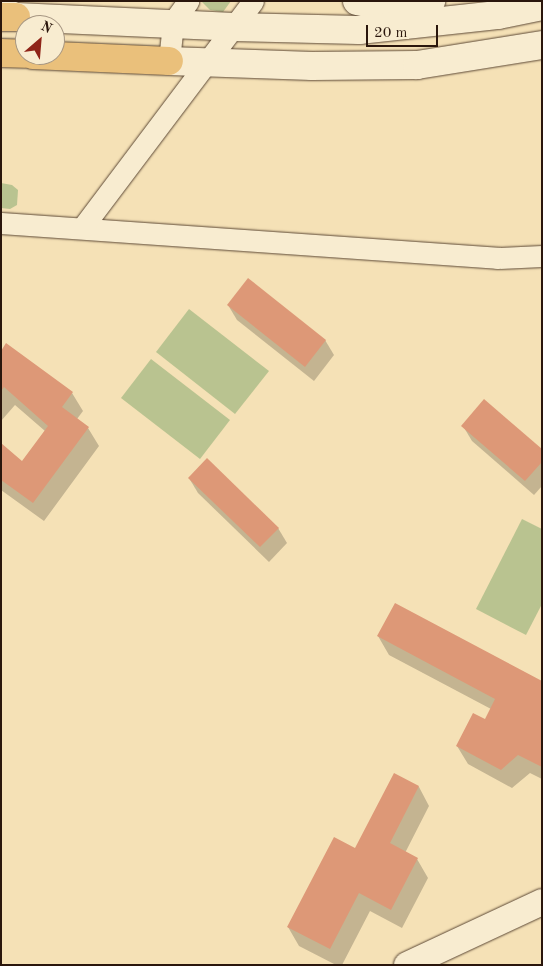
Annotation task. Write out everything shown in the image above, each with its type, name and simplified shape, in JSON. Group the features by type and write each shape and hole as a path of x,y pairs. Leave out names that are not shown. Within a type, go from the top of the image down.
{"highway":[{"path":"1,53 15,54"},
{"path":"65,56 169,61"}],"main road":[{"path":"357,1 394,8 431,1"},
{"path":"6,15 181,12 234,27 359,30 498,15 542,6"},
{"path":"169,61 312,66 417,65 542,46"}],"street":[{"path":"82,228 253,1"},
{"path":"169,61 181,12"},
{"path":"1,223 497,258 542,256"},
{"path":"407,965 542,902"}],"green space":[{"path":"201,1 231,1 223,12 210,10"},
{"path":"1,183 12,185 18,190 17,205 10,209 1,208"},
{"path":"189,309 269,371 235,414 156,352"},
{"path":"151,359 230,420 200,459 121,398"},
{"path":"522,519 542,529 542,604 526,635 476,609"}],"building":[{"path":"248,278 326,340 305,367 227,305"},
{"path":"6,343 73,392 62,407 89,427 33,503 1,480 1,443 22,461 48,426 4,387 1,391 1,351"},
{"path":"484,399 542,449 542,462 525,481 461,426"},
{"path":"207,458 279,528 260,547 188,478"},
{"path":"395,603 542,681 542,767 518,755 501,770 456,746 473,713 485,719 495,699 377,636"},
{"path":"394,773 419,786 390,843 418,858 391,910 359,893 330,949 287,927 334,837 355,848"}]}
